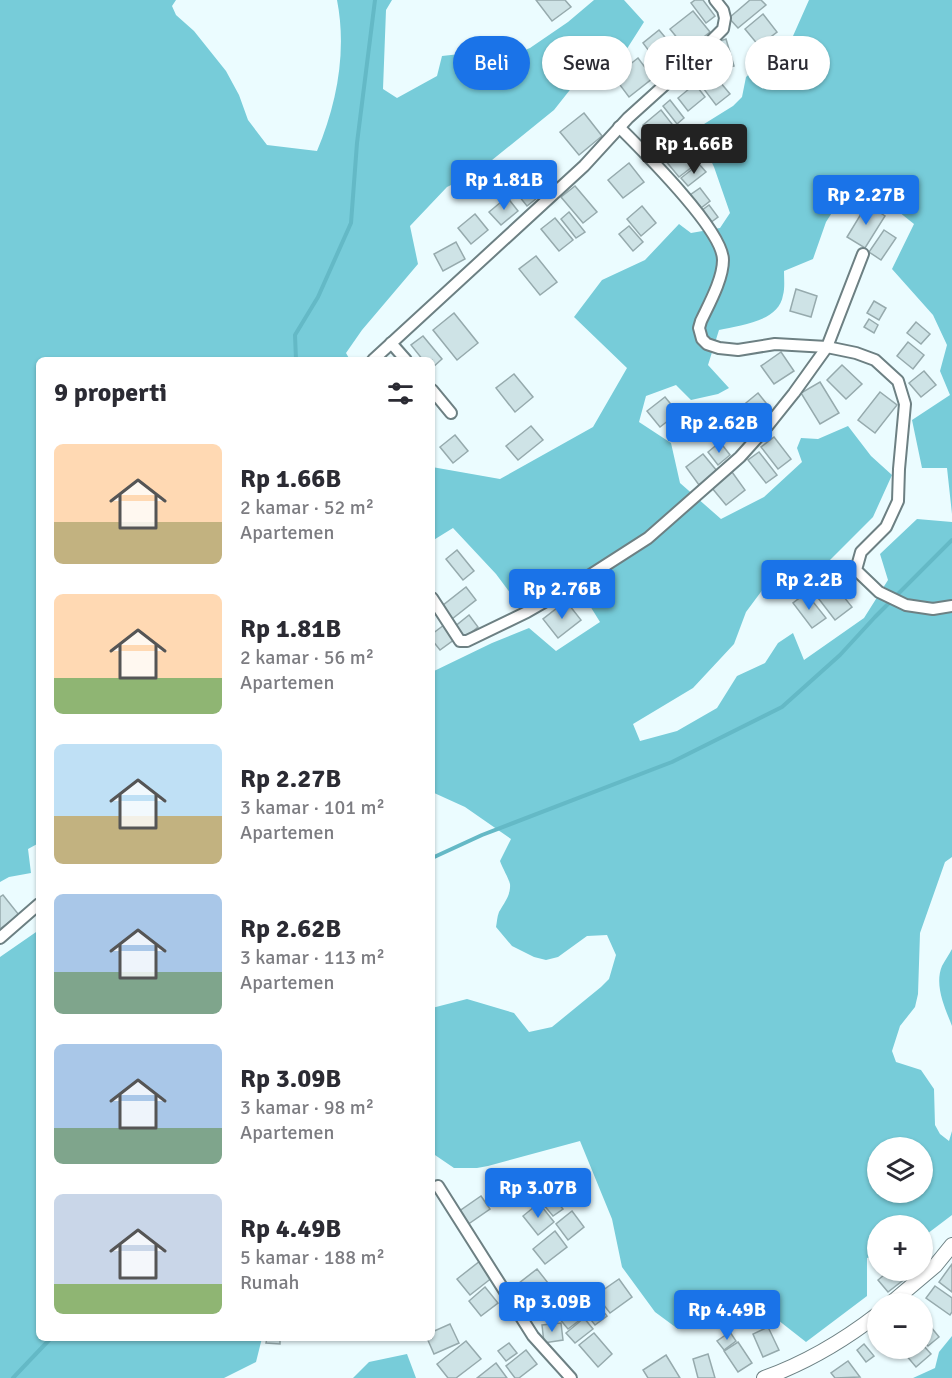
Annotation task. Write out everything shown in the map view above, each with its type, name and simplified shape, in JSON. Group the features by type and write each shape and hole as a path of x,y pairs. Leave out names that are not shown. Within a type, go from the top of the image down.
{"street":[{"path":"376,357 584,166 619,127 690,62 723,28 725,18 723,10 715,0"},
{"path":"619,127 670,181 715,237 722,250 721,275 699,328 702,339 707,344 738,350 775,345 827,347 875,360 898,381 905,404 898,501 886,527 861,552 856,570 879,592 906,605 933,609 952,606"},
{"path":"435,603 460,641 467,641 527,612 648,538 740,457 794,393 827,347 863,254"},
{"path":"391,343 403,357"},
{"path":"435,394 451,413"},
{"path":"0,938 36,907"},
{"path":"438,1186 533,1336 571,1378"},
{"path":"903,1293 935,1266 952,1245"},
{"path":"764,1378 784,1371 835,1345 867,1322"}],"shaded area":[{"path":"0,0 176,0 172,6 176,15 194,31 226,71 239,95 248,120 267,145 317,151 330,115 338,77 341,38 337,0 392,0 386,10 383,89 397,98 437,76 442,56 453,55 453,90 530,90 530,48 542,40 542,90 570,90 554,110 476,173 447,187 410,226 418,264 362,330 346,353 348,357 36,357 36,845 28,849 31,873 9,877 0,882"},
{"path":"594,0 624,0 644,22 632,41 632,36 548,36"},
{"path":"809,0 952,0 952,514 947,468 922,468 912,420 950,395 940,371 947,345 933,315 892,269 914,224 864,184 844,194 826,222 813,259 784,271 783,295 774,311 757,321 719,330 708,365 729,388 718,394 691,400 676,385 646,396 639,422 671,443 680,483 721,519 764,497 802,462 797,448 801,438 818,439 848,426 871,456 892,475 873,517 824,566 795,590 782,577 769,581 746,612 734,644 693,688 633,724 640,741 677,731 717,708 737,676 765,663 778,643 793,633 804,660 864,618 888,580 880,554 917,519 952,522 952,857 945,862 920,933 918,994 915,1007 900,1026 892,1051 896,1062 921,1070 934,1089 935,1125 940,1134 949,1141 952,1131 952,1215 933,1229 933,1215 867,1215 867,1296 806,1342 769,1313 721,1308 678,1329 655,1312 622,1267 612,1219 580,1141 477,1168 454,1168 435,1155 435,1007 467,999 514,1013 529,1032 552,1027 609,979 616,955 607,935 587,936 558,957 546,960 512,946 496,927 499,912 507,899 510,888 500,861 511,839 465,807 435,793 435,671 529,628 556,651 600,622 569,572 514,598 496,574 453,528 435,539 435,468 500,479 593,427 627,368 574,317 602,280 645,260 679,224 691,233 720,228 730,213 714,167 696,129 733,106 742,97 745,82 745,90 830,90 830,36 793,36"},
{"path":"36,932 36,1341 261,1341 256,1362 224,1378 0,1378 0,957"},
{"path":"952,949 952,1026 941,996 939,981 942,966"},
{"path":"952,1336 952,1378 913,1378 935,1368 939,1352"},
{"path":"407,1354 416,1378 353,1378 369,1362"}],"building":[{"path":"536,0 565,0 571,7 552,21"},
{"path":"695,0 703,0 715,16 706,23 691,3"},
{"path":"750,0 761,0 766,5 738,28 729,18"},
{"path":"693,11 710,32 705,36 676,36 670,29"},
{"path":"763,14 777,32 772,36 751,36 745,29"},
{"path":"659,30 664,36 652,36"},
{"path":"638,58 644,66 644,85 629,97 624,90 632,90 632,63"},
{"path":"688,90 700,90 705,97 688,111 678,98"},
{"path":"705,90 727,90 730,94 716,105"},
{"path":"670,100 684,118 677,124 663,106"},
{"path":"661,110 672,124 654,138 643,125"},
{"path":"584,113 602,136 579,155 560,132"},
{"path":"674,127 684,140 665,156 655,143"},
{"path":"687,142 701,160 679,177 665,160"},
{"path":"525,163 547,190 527,206 506,180"},
{"path":"629,163 644,182 623,198 608,180"},
{"path":"699,164 706,172 688,186 681,178"},
{"path":"575,186 597,212 583,223 561,197"},
{"path":"700,188 710,201 701,208 690,195"},
{"path":"507,197 518,211 501,225 489,212"},
{"path":"867,204 885,216 865,248 847,237"},
{"path":"709,205 718,217 710,223 701,211"},
{"path":"642,206 656,223 641,236 627,219"},
{"path":"569,212 585,232 576,238 561,219"},
{"path":"475,214 488,230 471,244 458,228"},
{"path":"555,218 573,240 559,251 541,229"},
{"path":"629,226 643,242 633,251 619,234"},
{"path":"884,230 896,238 881,260 869,252"},
{"path":"456,242 465,259 443,271 434,254"},
{"path":"536,256 557,282 540,295 519,269"},
{"path":"796,289 817,296 811,317 790,311"},
{"path":"874,301 886,308 879,320 867,313"},
{"path":"454,313 478,343 457,360 433,330"},
{"path":"869,319 878,325 874,333 864,327"},
{"path":"916,322 930,334 921,344 907,333"},
{"path":"423,336 442,359 435,365 435,357 421,357 411,345"},
{"path":"908,342 924,355 913,369 897,356"},
{"path":"781,352 794,371 774,384 761,366"},
{"path":"842,365 862,384 846,399 827,380"},
{"path":"924,371 936,385 921,397 909,383"},
{"path":"514,374 533,397 515,412 496,388"},
{"path":"820,382 839,413 820,424 801,393"},
{"path":"880,392 897,405 875,433 858,420"},
{"path":"758,393 774,413 757,427 741,407"},
{"path":"665,397 678,413 660,427 647,411"},
{"path":"739,414 753,432 742,441 728,423"},
{"path":"531,426 543,440 518,460 506,446"},
{"path":"455,435 468,451 453,463 440,447"},
{"path":"774,437 791,459 778,469 761,447"},
{"path":"720,442 730,455 718,465 708,452"},
{"path":"759,452 777,475 766,483 748,460"},
{"path":"703,454 717,471 699,485 686,467"},
{"path":"732,472 745,490 726,505 712,488"},
{"path":"457,550 474,571 463,580 446,559"},
{"path":"828,577 852,607 835,620 812,590"},
{"path":"466,587 476,600 452,619 442,606"},
{"path":"806,593 826,618 812,628 793,603"},
{"path":"566,601 581,620 558,638 543,619"},
{"path":"469,615 478,627 462,640 453,628"},
{"path":"444,625 455,639 440,650 435,644 435,632"},
{"path":"3,895 19,915 0,929 0,897"},
{"path":"565,1182 577,1196 564,1206 552,1192"},
{"path":"548,1190 563,1209 553,1216 538,1198"},
{"path":"481,1196 490,1209 467,1225 458,1212"},
{"path":"539,1203 554,1222 538,1235 523,1216"},
{"path":"572,1211 584,1227 568,1240 556,1224"},
{"path":"555,1231 567,1247 545,1264 533,1249"},
{"path":"480,1261 493,1277 470,1295 457,1279"},
{"path":"952,1264 952,1292 939,1282"},
{"path":"537,1269 552,1288 529,1306 514,1287"},
{"path":"619,1279 632,1297 610,1313 596,1295"},
{"path":"879,1281 902,1281 888,1292"},
{"path":"935,1286 952,1298 950,1315 933,1303 933,1293 930,1293"},
{"path":"485,1287 498,1303 481,1316 469,1301"},
{"path":"558,1290 570,1305 554,1319 541,1303"},
{"path":"587,1294 595,1304 585,1313 577,1302"},
{"path":"576,1305 585,1316 568,1329 559,1318"},
{"path":"599,1306 607,1316 595,1325 587,1315"},
{"path":"584,1318 593,1329 575,1343 566,1333"},
{"path":"561,1323 563,1340 544,1343 542,1325"},
{"path":"450,1324 459,1343 434,1354 428,1341 435,1341 435,1331"},
{"path":"768,1327 779,1350 763,1357 753,1334"},
{"path":"933,1330 939,1337 933,1342"},
{"path":"730,1332 736,1341 724,1350 717,1341"},
{"path":"594,1333 612,1354 598,1367 579,1345"},
{"path":"266,1341 280,1341 280,1344 266,1343"},
{"path":"466,1341 481,1359 456,1378 448,1378 437,1364"},
{"path":"738,1342 752,1363 738,1372 724,1351"},
{"path":"509,1343 517,1353 506,1361 498,1351"},
{"path":"864,1344 867,1348 867,1359 870,1359 866,1362 857,1350"},
{"path":"526,1350 537,1364 519,1378 515,1378 506,1366"},
{"path":"708,1354 715,1378 698,1378 693,1359"},
{"path":"666,1355 680,1378 648,1378 643,1370"},
{"path":"909,1359 925,1359 916,1367"},
{"path":"848,1361 860,1377 835,1378 831,1373"},
{"path":"496,1363 507,1378 477,1378"}],"waterway":[{"path":"296,357 295,335 318,297 351,223 357,143 375,0"},
{"path":"435,857 482,835 672,762 782,707 840,655 952,540"},
{"path":"13,1378 48,1341"}]}
